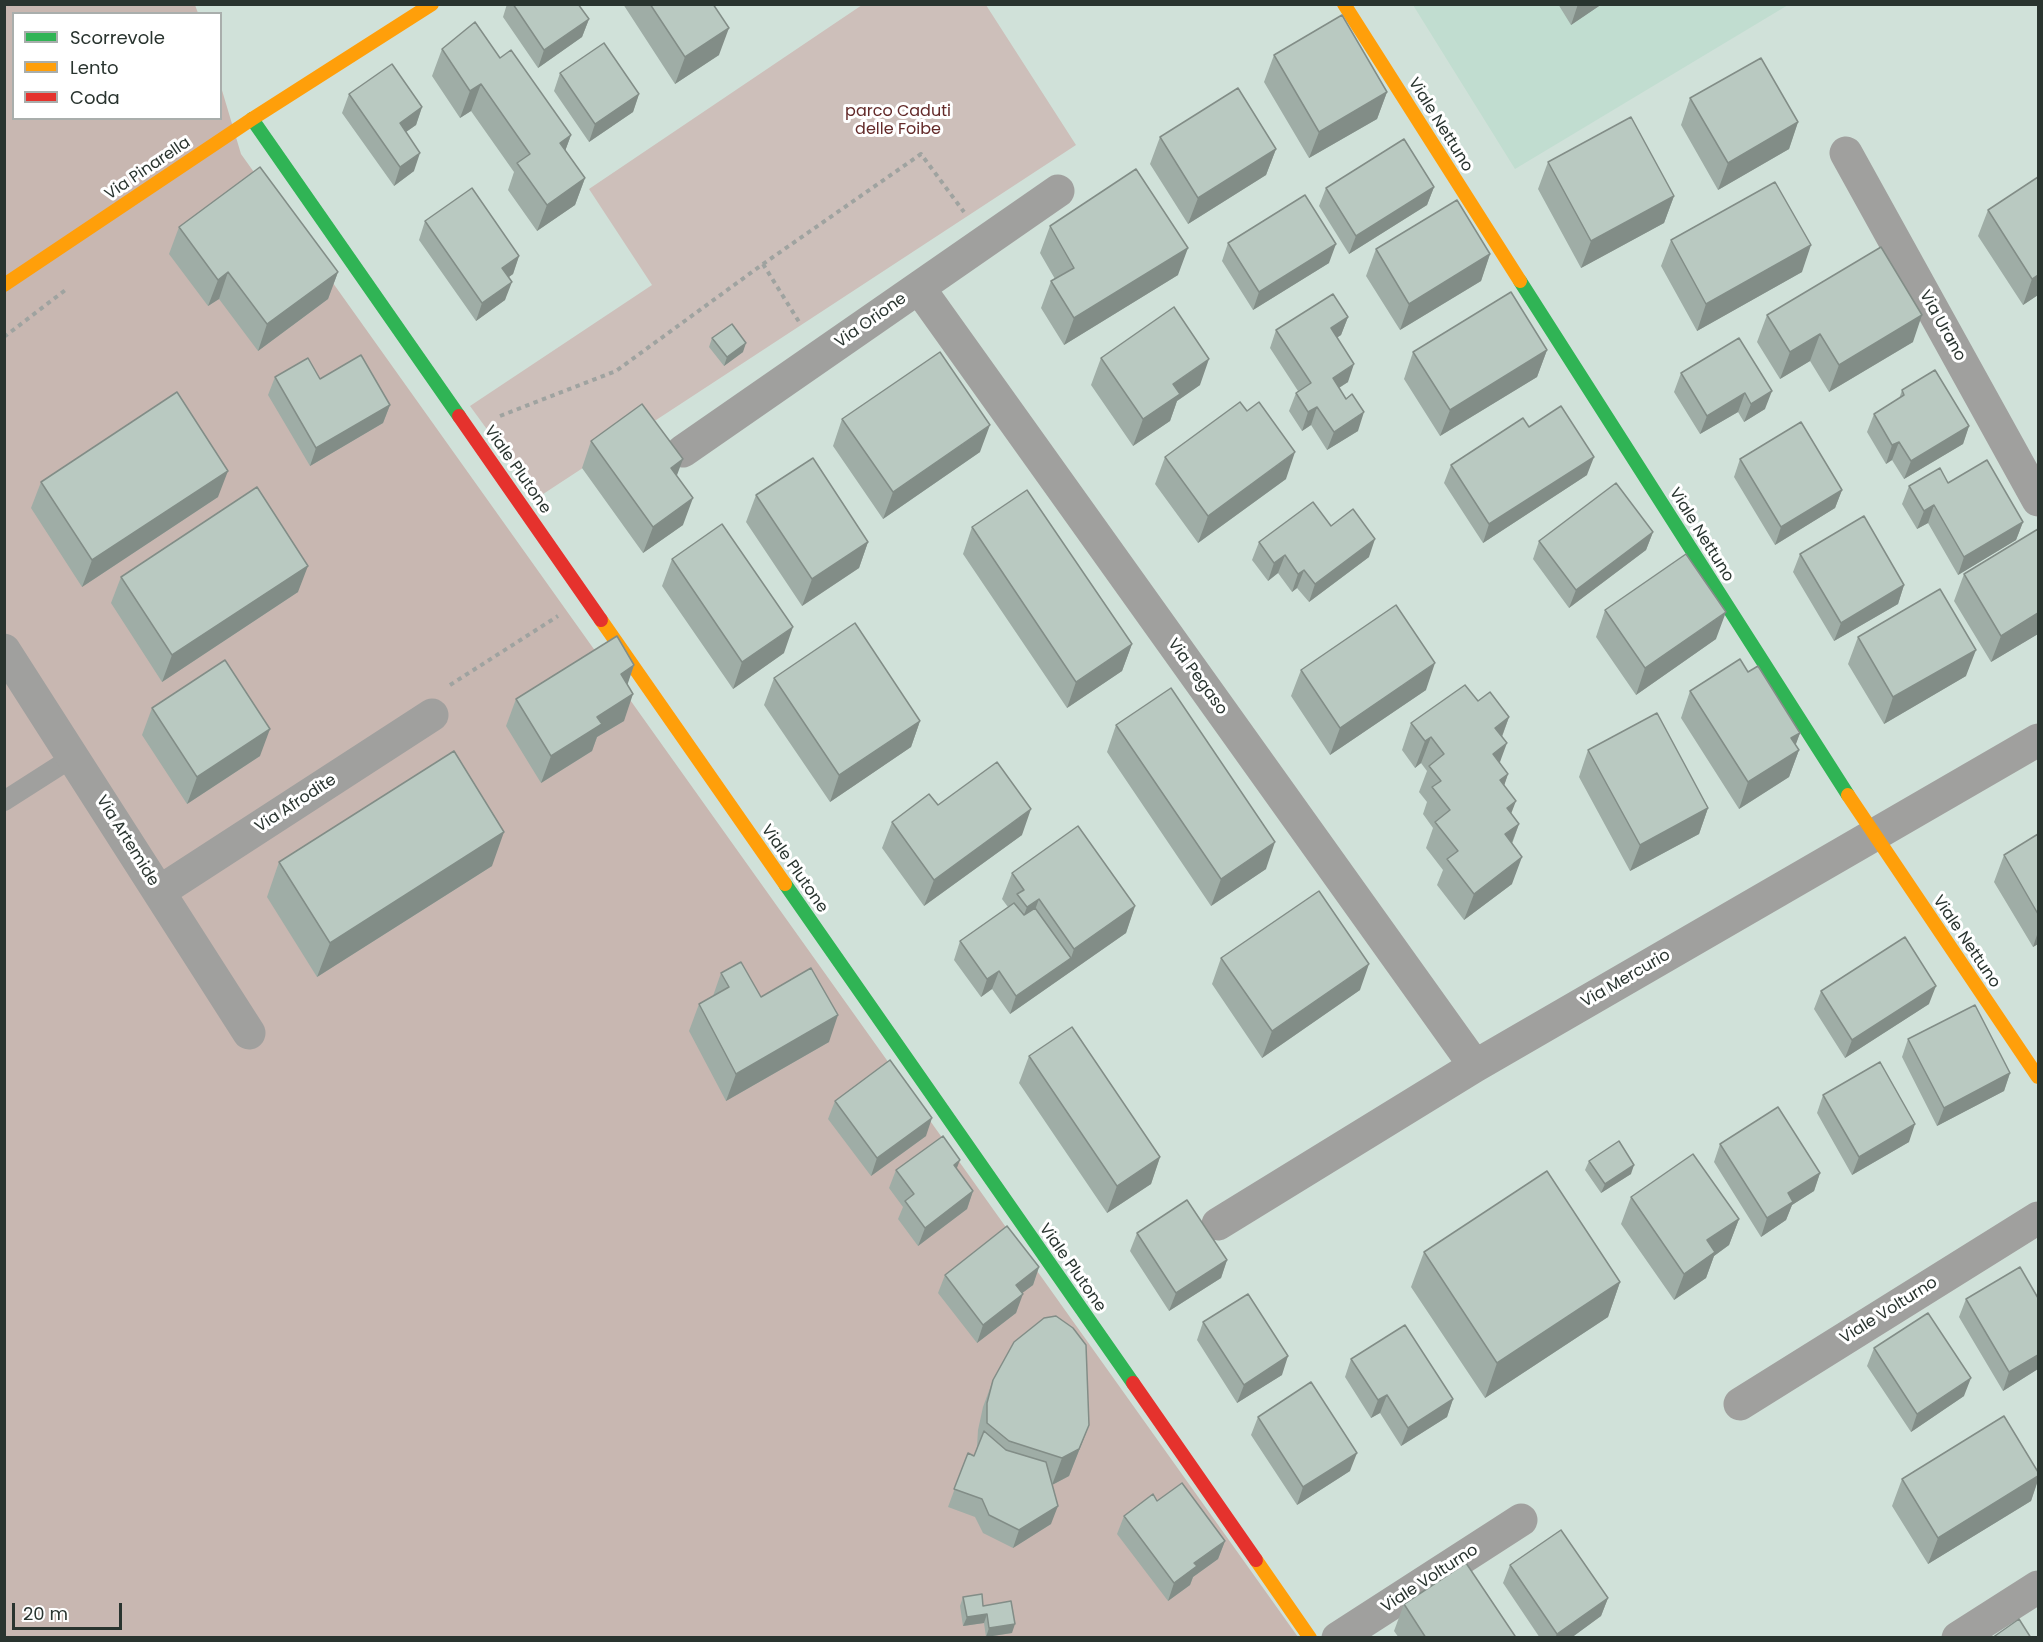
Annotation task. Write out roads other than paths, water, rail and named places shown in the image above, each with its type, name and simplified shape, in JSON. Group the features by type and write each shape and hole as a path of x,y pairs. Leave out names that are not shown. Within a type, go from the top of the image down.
{"street":[{"name":"Via Pinarella","path":"4,285 252,119 432,4"},
{"name":"Viale Nettuno","path":"1344,4 1874,837 2038,1077"},
{"name":"Viale Plutone","path":"252,119 1310,1638"},
{"name":"Via Urano","path":"1846,153 2038,500"},
{"name":"Via Orione","path":"684,451 1058,191"},
{"name":"Via Pegaso","path":"919,288 1475,1066"},
{"name":"Via Artemide","path":"4,650 249,1033"},
{"name":"Via Afrodite","path":"159,892 432,715"},
{"name":"Via Mercurio","path":"1218,1224 1475,1066 2038,740"},
{"name":"Viale Volturno","path":"1740,1404 2038,1218"},
{"name":"Viale Volturno","path":"1338,1638 1521,1520"},
{"path":"1958,1638 2038,1587"}],"lane":[{"path":"4,801 73,757"}],"park label":[{"name":"parco Caduti delle Foibe","path":"898,121"}]}
